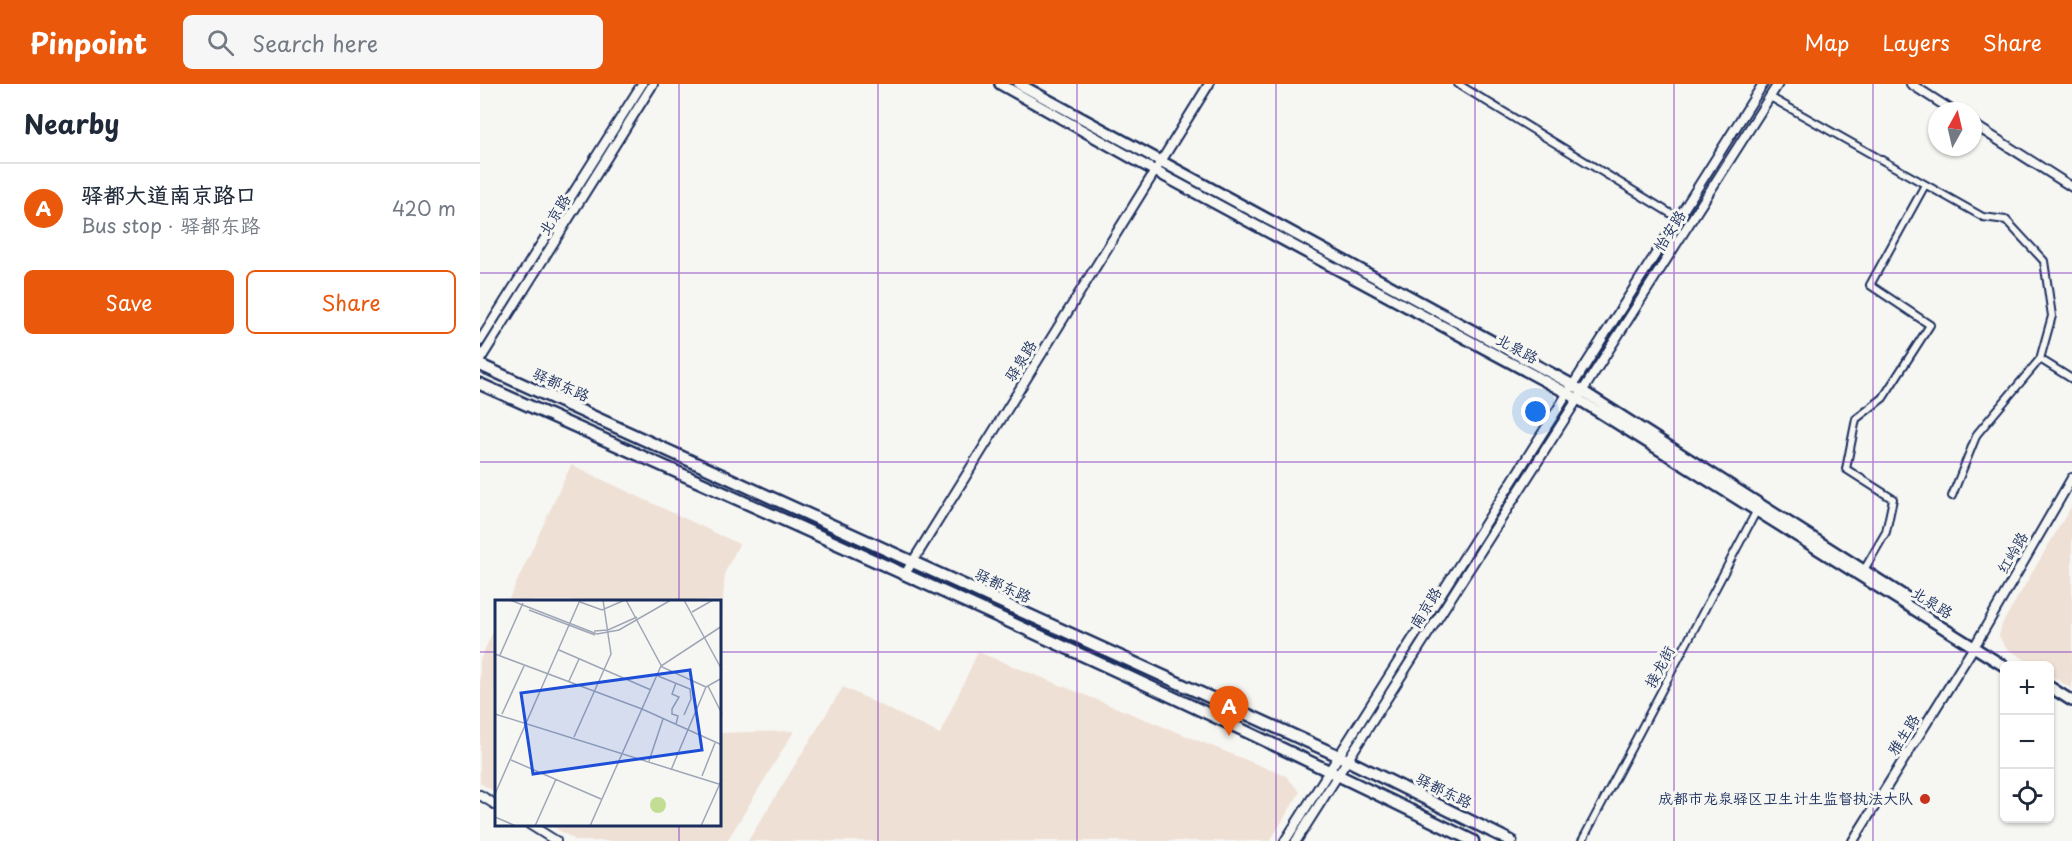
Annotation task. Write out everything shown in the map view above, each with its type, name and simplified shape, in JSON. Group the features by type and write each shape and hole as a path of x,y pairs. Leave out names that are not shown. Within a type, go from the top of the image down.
{"highway":[{"name":"驿都东路","path":"480,365 1343,758 1511,841"},
{"name":"驿都东路","path":"480,384 905,574 1334,772 1473,841"}],"main road":[{"name":"北泉路","path":"1000,84 1155,171 1570,389"},
{"name":"北泉路","path":"1019,84 1570,389 1975,645 2005,661"},
{"name":"北泉路","path":"1758,507 1864,570 2000,663"},
{"path":"2054,690 2072,701"},
{"path":"2054,697 2072,708"}],"street":[{"name":"北京路","path":"480,341 642,84"},
{"name":"北京路","path":"480,360 653,84"},
{"name":"驿泉路","path":"905,574 1209,84"},
{"path":"1458,84 1678,218"},
{"name":"怡安路","path":"1343,758 1570,389 1763,84"},
{"name":"怡安路","path":"1580,396 1778,84"},
{"path":"1911,84 1939,102"},
{"path":"1770,97 1983,217 2006,220 2044,261 2052,316 2040,359 1977,434 1952,496"},
{"path":"1982,130 2072,187"},
{"path":"1864,570 1886,532 1893,499 1846,469 1856,419 1883,398 1930,325 1870,285 1925,185"},
{"path":"2040,359 2072,379"},
{"name":"南京路","path":"1296,841 1334,772 1580,396"},
{"name":"红岭路","path":"1975,645 2072,478"},
{"name":"接龙街","path":"1582,841 1758,507"},
{"name":"雅生路","path":"1853,841 1975,645"},
{"path":"1285,841 1334,772"},
{"path":"480,795 495,804"},
{"path":"531,826 556,841"}],"shaded area":[{"path":"571,465 739,544 725,572 722,613 722,600 508,600"},
{"path":"2072,505 2072,689 2054,678 2054,661 2027,661 2006,648 1999,636 2002,624"},
{"path":"495,627 495,792 480,783 480,660"},
{"path":"978,652 1286,776 1300,792 1270,841 748,841 843,687 940,734"},
{"path":"794,731 727,841 577,841 552,826 722,826 722,733"}],"place":[{"name":"驿都大道南京路口","path":"1229,736"},
{"name":"成都市龙泉驿区卫生计生监督执法大队","path":"1925,799"}]}
